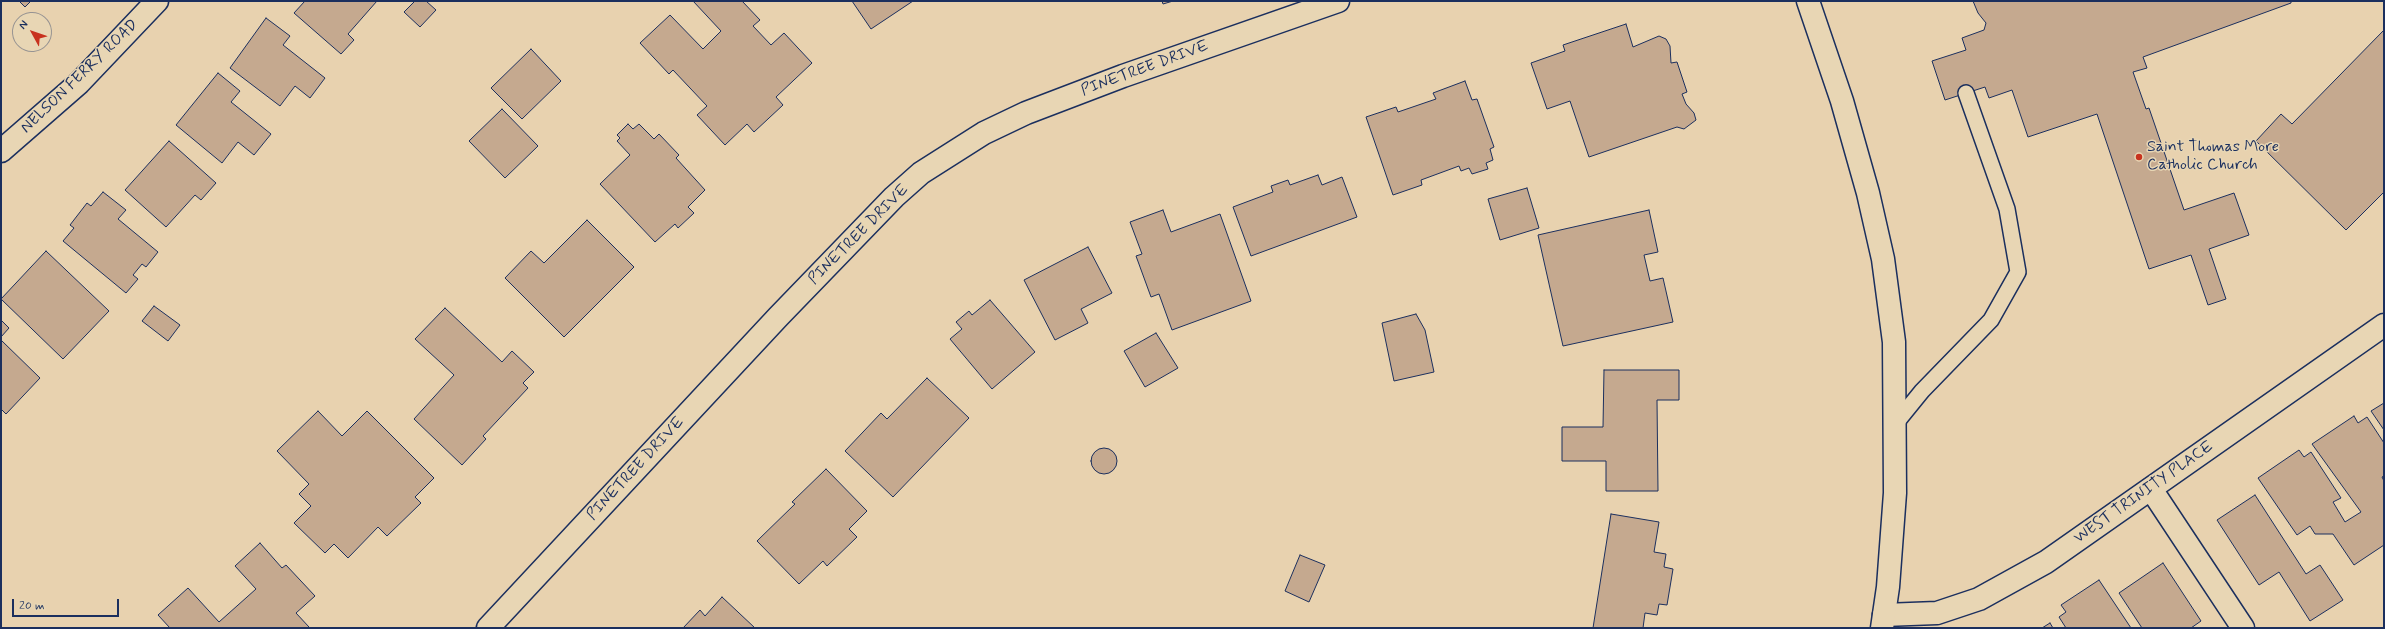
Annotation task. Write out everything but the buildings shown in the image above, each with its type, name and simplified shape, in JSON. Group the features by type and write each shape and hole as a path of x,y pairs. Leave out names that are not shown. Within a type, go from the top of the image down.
{"street":[{"name":"NELSON FERRY ROAD","path":"1,151 79,83 158,1"},
{"name":"PINETREE DRIVE","path":"488,628 778,317 894,197 921,173 984,133 1026,113 1308,6 1338,1"},
{"path":"1808,1 1842,101 1868,193 1883,259 1894,342 1896,423 1895,493 1883,621"},
{"name":"WEST TRINITY PLACE","path":"1883,621 1937,613 1979,598 2046,562 2384,325"},
{"path":"2151,489 2243,628"}],"lane":[{"path":"1896,423 1922,391 1991,320 2018,272 2007,208 1966,93"}],"place":[{"name":"Saint Thomas More Catholic Church","path":"2139,157"}]}
